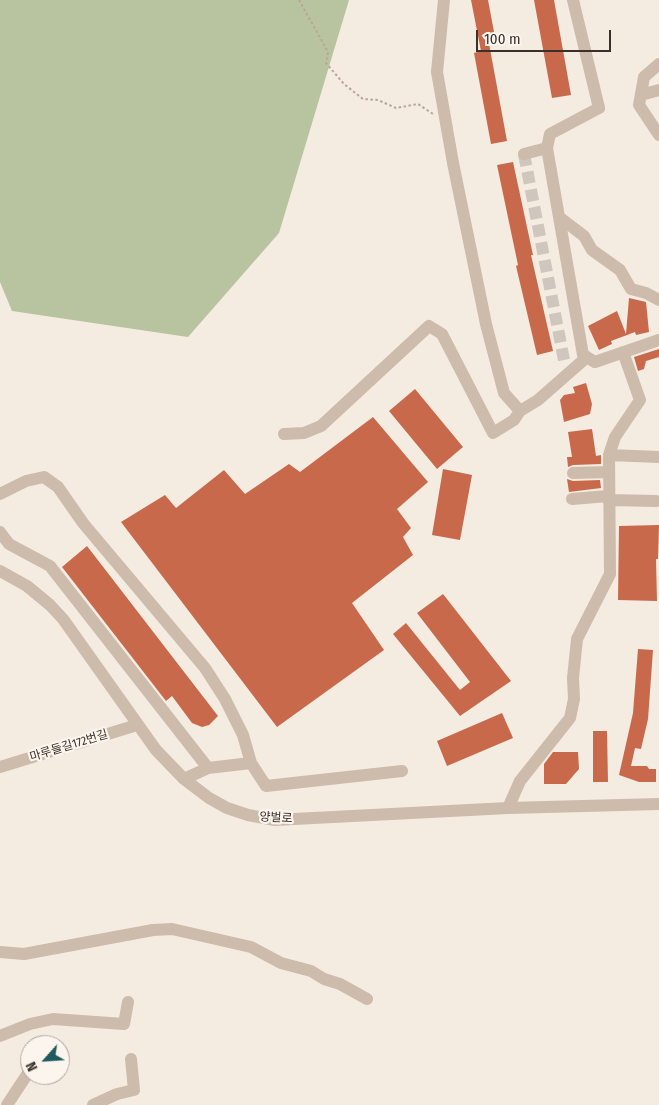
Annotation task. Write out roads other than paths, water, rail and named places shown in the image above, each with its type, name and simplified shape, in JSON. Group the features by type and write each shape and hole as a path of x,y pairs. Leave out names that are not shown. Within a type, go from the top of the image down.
{"street":[{"path":"444,0 437,72 453,163 486,324 504,394 520,411"},
{"path":"573,0 599,108 550,134 547,148 583,355 595,362 659,340"},
{"path":"659,64 644,78 640,105 659,135"},
{"path":"641,95 659,90"},
{"path":"524,154 547,148"},
{"path":"559,217 584,236 592,250 620,270 631,289 646,293 659,300"},
{"path":"284,434 304,433 321,426 430,326 442,334 493,433 514,420 520,411 538,400 587,357"},
{"path":"508,808 520,781 570,718 574,699 573,678 577,639 610,574 608,455 615,437 640,400 623,352"},
{"path":"608,455 659,457"},
{"path":"573,473 609,472"},
{"path":"0,494 26,481 44,477 58,488 83,523 205,668 225,699 243,735 251,762 266,786 402,771"},
{"path":"572,499 608,498 656,501"},
{"path":"0,532 9,544 50,566 208,768"},
{"name":"양벌로","path":"0,571 38,594 63,619 137,725 156,750 184,779 209,798 227,808 248,816 275,820 508,808 659,804"},
{"name":"마루들길172번길","path":"0,768 137,725"},
{"path":"184,779 208,768 251,762"},
{"path":"0,952 24,954 153,930 172,929 250,947 281,963 311,971 367,999"},
{"path":"0,1036 30,1024 53,1019 124,1024 128,1002"},
{"path":"93,1105 116,1094 134,1090 131,1059"},
{"path":"7,1105 20,1085"}],"tunnel":[{"path":"524,154 564,360"}]}
